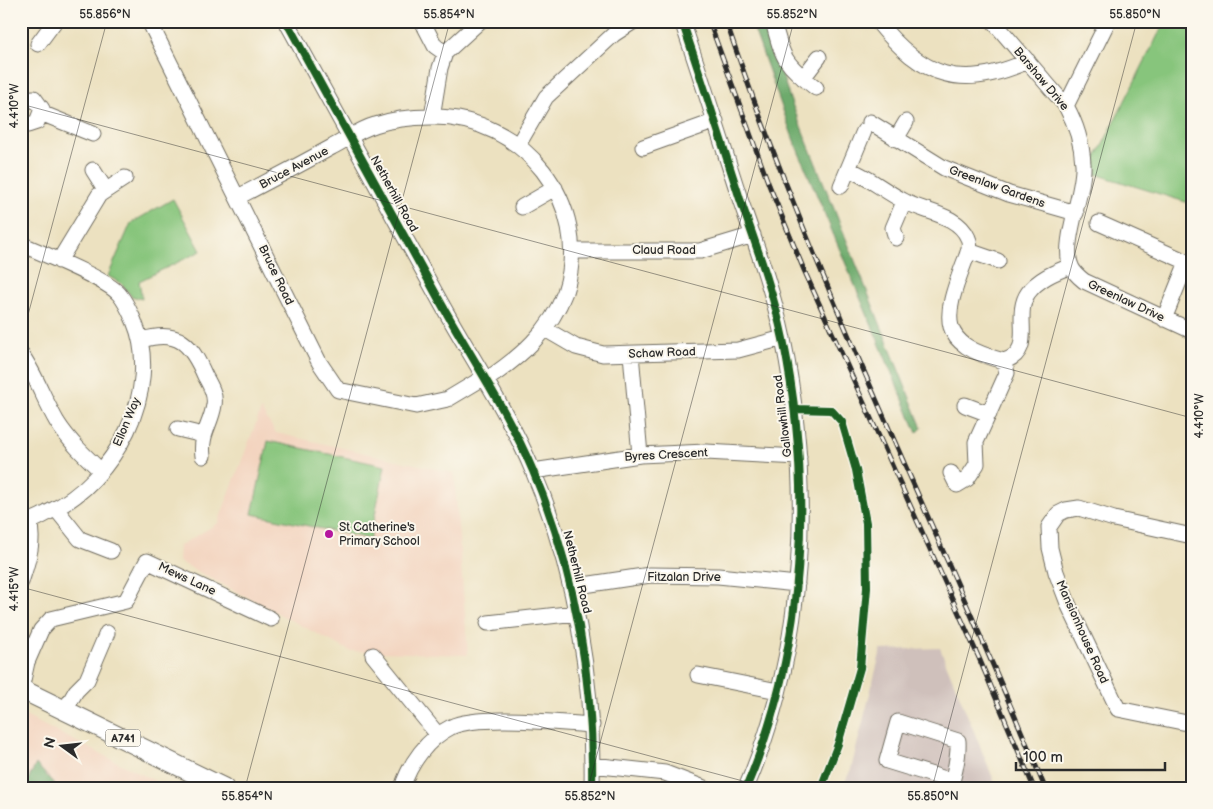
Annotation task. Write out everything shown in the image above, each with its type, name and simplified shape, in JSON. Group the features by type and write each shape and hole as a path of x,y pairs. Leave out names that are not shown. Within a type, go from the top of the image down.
{"main road":[{"name":"A741","path":"21,689 224,788"},
{"name":"A741","path":"21,701 198,788"}],"street":[{"name":"Bruce Road","path":"148,21 238,198 318,362 338,390 416,406 448,399 514,362 545,329 564,294 570,275 572,251 562,201 555,188"},
{"name":"Netherhill Road","path":"286,21 476,353 484,379 533,471 552,523 571,587 576,612 592,725 592,788"},
{"name":"Netherhill Road","path":"295,21 352,136"},
{"path":"422,21 435,46 445,53"},
{"path":"432,117 440,68 445,53 480,21"},
{"path":"518,145 546,97 614,34 634,21"},
{"name":"Gallowhill Road","path":"682,21 753,235 783,338 796,414 800,510 797,584 778,691 746,788"},
{"path":"773,21 785,59 792,69 816,88"},
{"path":"877,21 904,51 930,68 945,74 982,78 1004,72 1028,61"},
{"name":"Barshaw Drive","path":"993,21 1066,106 1075,122 1081,141 1084,166 1076,212"},
{"path":"1066,106 1108,21"},
{"path":"38,44 54,22"},
{"path":"803,78 819,57"},
{"path":"21,98 30,97 37,101 41,113 40,118 32,124 21,123"},
{"path":"41,113 92,134"},
{"name":"Bruce Avenue","path":"238,198 373,125 390,121 432,117 457,118 487,127 518,145 539,164 555,188"},
{"path":"643,147 716,122"},
{"path":"896,139 906,122"},
{"name":"Greenlaw Gardens","path":"848,169 867,126 896,139 944,168 1016,196 1076,212"},
{"path":"841,186 848,169 865,175 904,202 948,218 961,227 968,238 969,251 949,304 953,335 959,343 972,350 1004,361 1019,353 1022,347 1022,311 1029,291 1048,276 1070,266 1068,250 1076,212"},
{"path":"93,170 105,189"},
{"path":"59,261 90,206 105,189 125,178"},
{"path":"522,207 555,188"},
{"path":"896,238 893,228 904,202"},
{"path":"1099,223 1187,262 1164,319"},
{"name":"Claud Road","path":"572,251 700,250 753,235"},
{"name":"Ellon Way","path":"21,244 59,261 119,294 142,340 144,373 137,406 121,442 101,471 80,494 56,509 25,522"},
{"path":"969,251 998,261"},
{"name":"Greenlaw Drive","path":"1070,266 1084,281 1192,332"},
{"name":"Schaw Road","path":"545,329 576,348 603,354 738,350 783,338"},
{"path":"142,340 155,336 169,336 189,346 197,358 213,392 215,403 203,435 203,456"},
{"path":"21,354 31,368 57,421 72,443 101,471"},
{"path":"631,354 640,454"},
{"path":"951,472 957,486 972,473 977,464 976,442 1007,373 1004,361"},
{"path":"965,405 989,414"},
{"path":"178,429 203,435"},
{"name":"Byres Crescent","path":"533,471 640,454 706,452 799,457"},
{"name":"Mansionhouse Road","path":"1192,536 1114,519 1079,508 1058,514 1049,527 1050,548 1056,572 1069,606 1118,710 1192,724"},
{"path":"56,509 80,539 111,551"},
{"path":"21,582 29,556 32,532 25,522"},
{"name":"Mews Lane","path":"21,689 27,662 41,630 51,619 126,601 147,561 271,619"},
{"name":"Fitzalan Drive","path":"571,587 650,575 718,576 797,584"},
{"path":"488,623 576,612"},
{"path":"65,710 76,691 87,680 107,632"},
{"path":"373,655 438,735"},
{"path":"698,675 778,691"},
{"path":"402,788 417,756 438,735 453,726 484,721 592,725"},
{"path":"898,722 958,741 957,762 951,784 887,761 898,722"},
{"path":"592,765 665,774 704,788"}],"shaded area":[{"name":"St Catherine's Primary School","path":"261,410 276,433 454,473 468,655 350,651 178,561 179,546 218,523"},
{"path":"940,648 997,788 842,788 851,769 881,650"},
{"path":"21,714 169,788 21,788"}],"green space":[{"path":"751,21 765,21 790,99 922,428 917,433 794,141"},
{"path":"1165,21 1192,21 1192,204 1089,172"},
{"path":"173,199 201,251 139,281 142,299 131,296 122,284 108,276 131,223"},
{"path":"268,441 385,466 370,539 252,514"},
{"path":"36,764 58,788 24,788"}],"railway":[{"path":"709,21 769,185 804,270 979,658 1034,788"},
{"path":"726,21 761,119 838,312 1005,692 1045,788"}],"cycle path":[{"path":"286,21 448,316 499,403 533,471 560,547 579,626 590,707 592,788"},
{"path":"682,21 774,303 783,339 792,395 798,452 800,509 798,566 792,623 781,680 766,735 746,788"},
{"path":"795,409 831,410 842,422 856,470 866,523 867,588 860,668 838,744 821,788"}],"place":[{"name":"St Catherine's Primary School","path":"329,534"}]}
